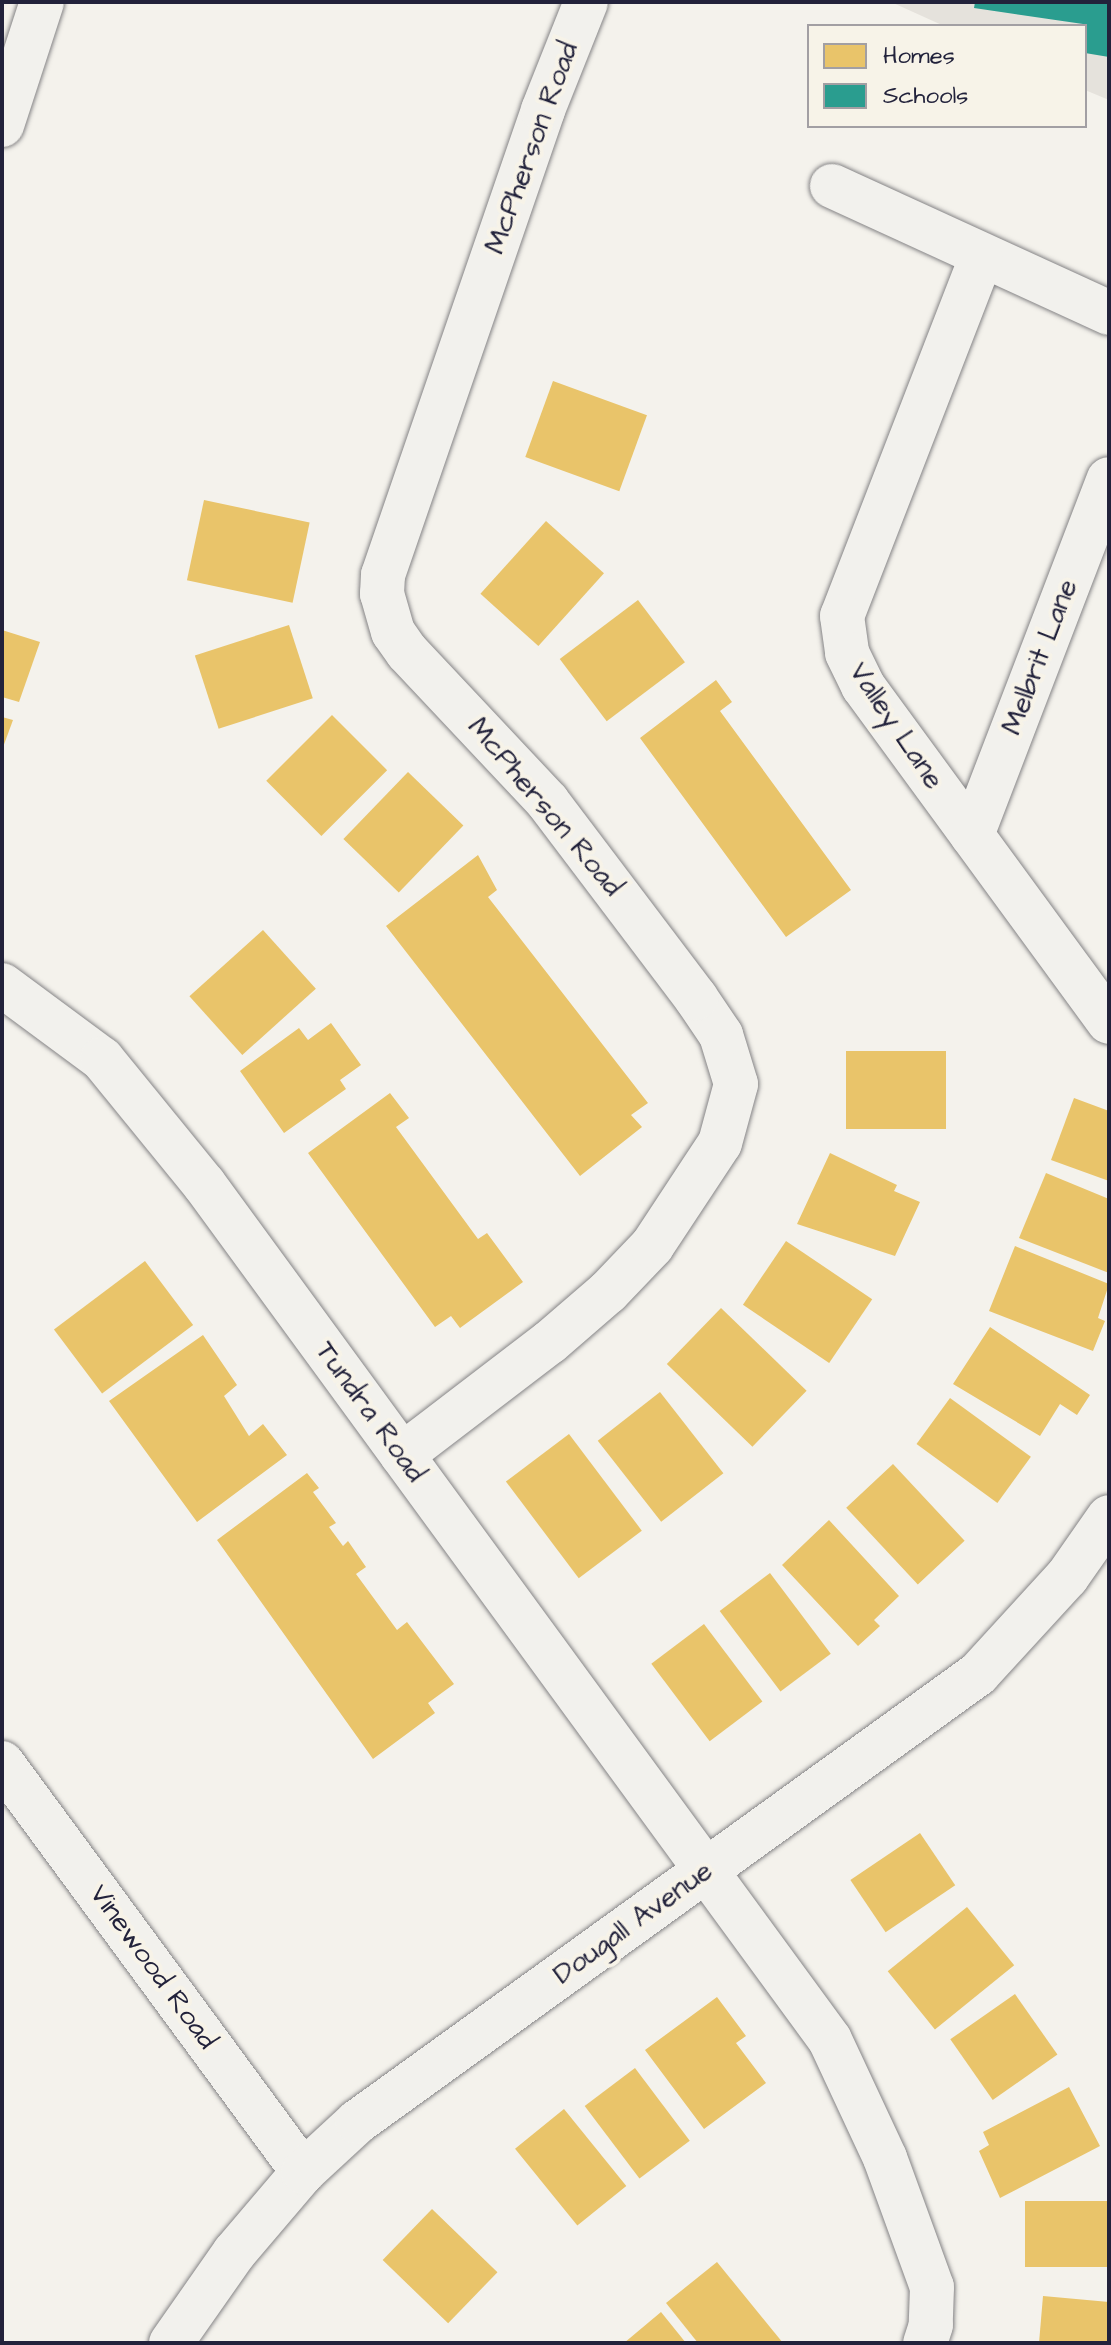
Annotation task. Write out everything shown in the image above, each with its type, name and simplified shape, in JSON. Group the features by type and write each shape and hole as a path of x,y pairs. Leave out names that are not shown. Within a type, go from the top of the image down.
{"street":[{"path":"2,125 42,2"},
{"name":"McPherson Road","path":"402,1455 550,1342 652,1246 720,1143 736,1084 721,1035 696,998 548,802 407,652 393,632 382,594 383,575 533,140 586,2"},
{"path":"832,186 981,258 1109,313"},
{"name":"Valley Lane","path":"981,258 842,616 847,653 863,686 1109,1022"},
{"name":"Melbrit Lane","path":"972,835 1109,479"},
{"name":"Tundra Road","path":"2,985 102,1059 134,1096 402,1455 830,2040 857,2090 932,2287 931,2325 925,2343"},
{"name":"Dougall Avenue","path":"171,2343 200,2297 303,2172 357,2122 978,1674 1067,1577 1109,1517"},
{"name":"Vinewood Road","path":"2,1763 303,2172"}],"shaded area":[{"path":"891,2 1109,2 1109,100 1087,91 1087,24 940,24"}],"building: Homes":[{"path":"553,381 647,415 619,491 525,457"},
{"path":"204,500 310,522 293,603 187,580"},
{"path":"546,521 604,573 538,646 480,594"},
{"path":"638,600 685,662 607,721 560,659"},
{"path":"289,625 313,698 219,729 195,656"},
{"path":"2,630 40,642 19,702 2,697"},
{"path":"716,680 732,702 720,711 851,890 786,937 640,738"},
{"path":"332,715 387,770 321,836 266,781"},
{"path":"2,717 13,720 2,750"},
{"path":"408,772 463,825 399,892 343,839"},
{"path":"478,855 497,890 488,897 648,1103 631,1115 642,1127 580,1176 386,926"},
{"path":"263,930 316,989 242,1055 189,996"},
{"path":"331,1023 361,1065 340,1080 346,1089 284,1133 240,1071 299,1028 308,1040"},
{"path":"846,1051 946,1051 946,1129 846,1129"},
{"path":"390,1093 409,1118 396,1127 478,1239 487,1233 523,1282 460,1328 451,1316 435,1327 308,1153"},
{"path":"1074,1098 1109,1111 1109,1181 1051,1160"},
{"path":"830,1153 897,1185 894,1191 920,1202 895,1256 797,1224"},
{"path":"1046,1173 1109,1199 1109,1273 1019,1238"},
{"path":"786,1241 872,1299 829,1363 743,1305"},
{"path":"1015,1246 1109,1284 1098,1318 1105,1321 1093,1351 989,1311"},
{"path":"145,1261 193,1325 102,1393 54,1330"},
{"path":"721,1308 807,1391 752,1447 667,1364"},
{"path":"990,1327 1090,1395 1077,1415 1060,1404 1040,1436 953,1384"},
{"path":"203,1335 237,1385 224,1396 249,1436 263,1424 287,1455 197,1522 109,1401"},
{"path":"660,1392 723,1473 661,1522 598,1441"},
{"path":"950,1398 1031,1457 997,1503 916,1444"},
{"path":"569,1434 642,1531 579,1578 506,1482"},
{"path":"893,1464 965,1541 918,1584 846,1508"},
{"path":"307,1473 319,1488 313,1492 336,1523 329,1527 343,1546 348,1541 366,1567 356,1574 397,1630 407,1622 454,1684 428,1703 435,1713 373,1759 217,1540"},
{"path":"829,1520 899,1596 874,1620 880,1626 858,1646 782,1565"},
{"path":"770,1573 831,1654 780,1692 720,1611"},
{"path":"704,1624 762,1701 710,1741 651,1664"},
{"path":"920,1833 955,1885 886,1932 850,1880"},
{"path":"967,1907 1014,1965 935,2029 888,1971"},
{"path":"1015,1994 1057,2055 993,2100 950,2039"},
{"path":"717,1997 746,2036 736,2043 766,2083 704,2129 645,2050"},
{"path":"635,2068 690,2141 639,2179 585,2106"},
{"path":"1069,2087 1100,2146 1000,2198 979,2151 989,2145 983,2132"},
{"path":"564,2109 626,2186 577,2226 515,2149"},
{"path":"1025,2201 1109,2201 1109,2267 1025,2267"},
{"path":"432,2209 497,2272 448,2323 383,2260"},
{"path":"717,2262 783,2343 698,2343 666,2303"},
{"path":"1043,2296 1109,2302 1109,2343 1039,2343"},
{"path":"661,2312 686,2343 624,2343"}],"building: Schools":[{"path":"975,2 1109,2 1109,57 1087,53 1087,24 974,8"}]}
